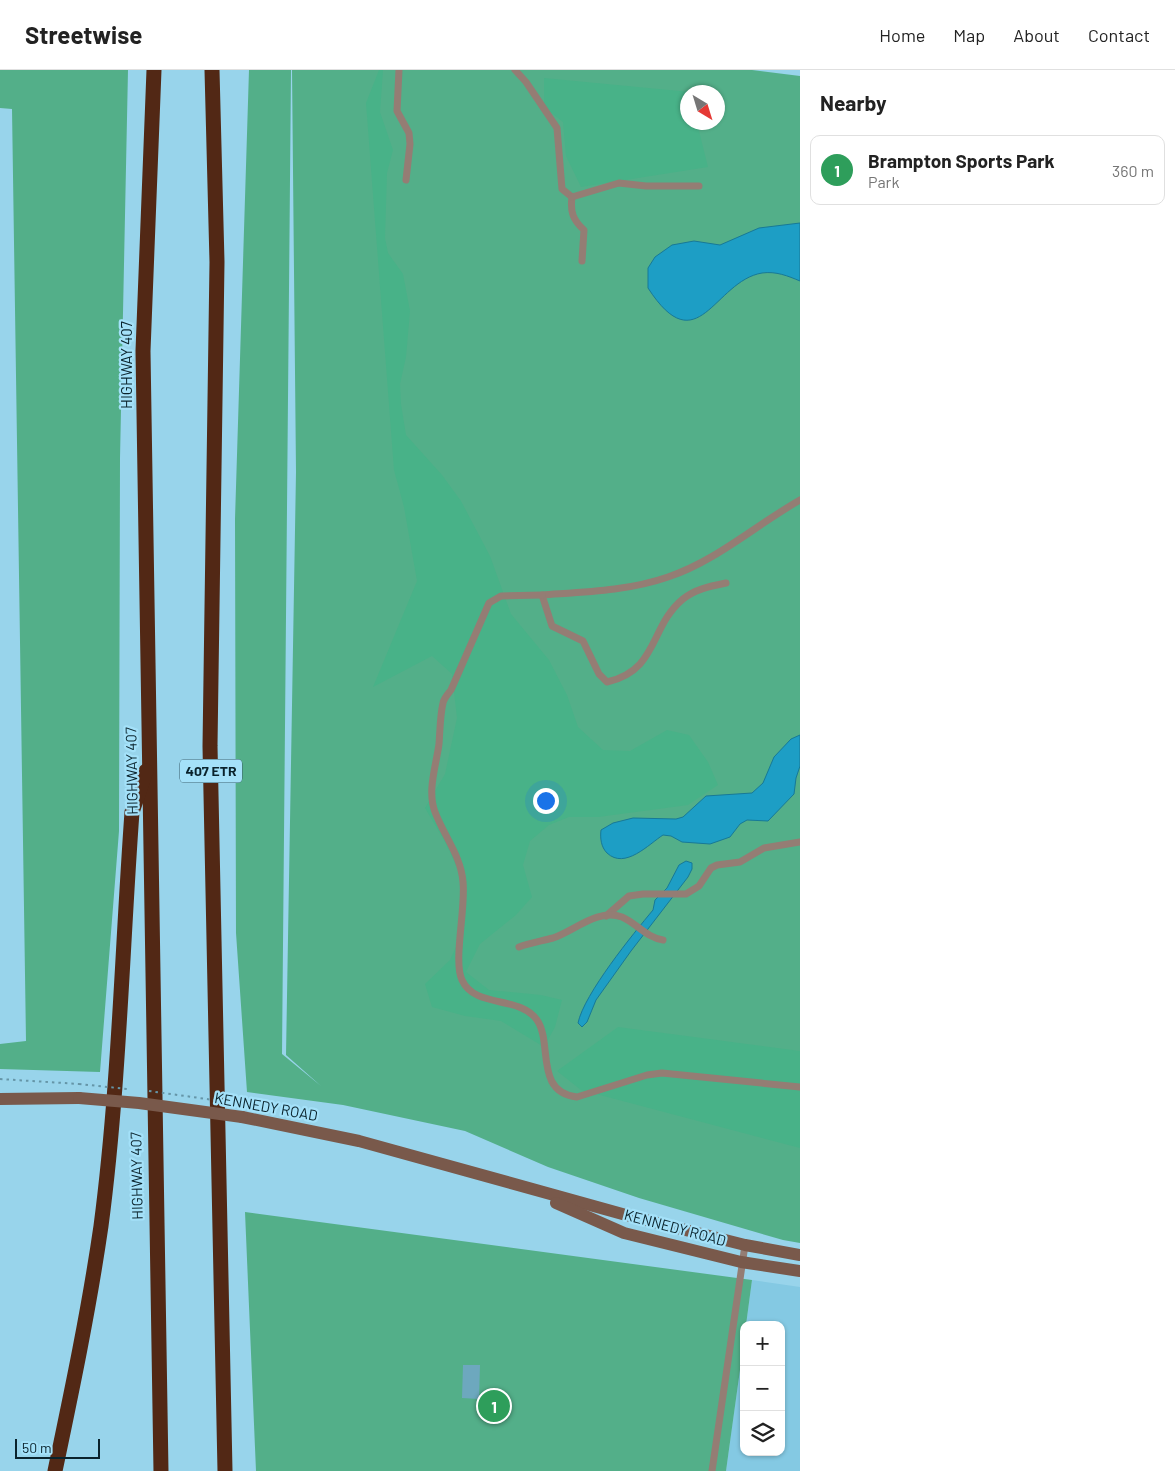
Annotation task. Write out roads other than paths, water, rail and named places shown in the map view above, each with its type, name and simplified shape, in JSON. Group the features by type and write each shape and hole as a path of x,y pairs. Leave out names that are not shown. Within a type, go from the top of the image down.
{"highway":[{"name":"HIGHWAY 407","path":"154,70 143,352 161,1471"},
{"name":"407 ETR","path":"212,70 217,262 210,746 225,1471"},
{"path":"55,1471 88,1308 101,1225 112,1124 132,812 150,760"}],"main road":[{"name":"KENNEDY ROAD","path":"0,1099 79,1098 139,1103 242,1117 359,1142 520,1187 745,1245 800,1255"},
{"name":"KENNEDY ROAD","path":"520,1187 624,1233 741,1262 800,1271"}],"lane":[{"path":"399,70 397,111 409,134 410,144 406,180"},
{"path":"514,70 530,88 557,128 562,189 572,197"},
{"path":"572,197 619,183 646,186 699,186"},
{"path":"572,197 572,213 575,222 584,230 582,261"},
{"path":"800,500 782,509 710,558 668,577 629,587 542,596 501,596 489,603 455,682 443,702 432,786 435,811 455,852 463,882 463,921 458,955 460,978 473,992 530,1012 537,1020 543,1033 547,1071 559,1089 570,1097 577,1097 648,1075 662,1073 800,1087"},
{"path":"542,596 552,626 583,641 599,674 607,682 620,679 640,666 668,614 683,599 696,591 726,583"},
{"path":"606,916 629,896 643,894 686,894 699,886 711,868 717,865 740,862 764,848 800,842"},
{"path":"519,947 554,938 588,920 606,916 621,917 656,939 663,940"},
{"path":"712,1471 741,1262 745,1245"}],"place":[{"name":"Brampton Sports Park","path":"494,1406"}]}
